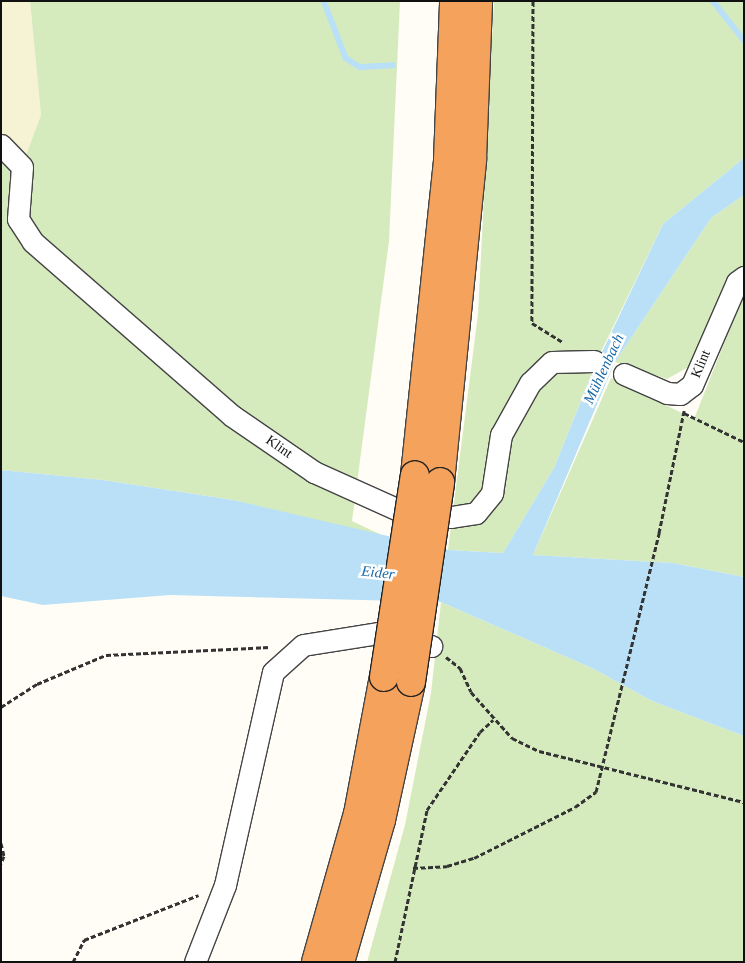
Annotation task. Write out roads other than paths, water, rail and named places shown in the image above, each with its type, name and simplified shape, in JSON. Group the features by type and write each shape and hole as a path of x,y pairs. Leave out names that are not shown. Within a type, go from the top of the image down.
{"highway":[{"path":"340,962 380,820 411,682 428,478 448,160 454,1"},
{"path":"316,962 358,814 384,677 428,478 472,160 478,1"}],"street":[{"name":"Klint","path":"1,145 22,167 18,218 33,242 231,414 314,472 414,517 451,517 476,513 492,493 501,435 530,383 552,362 594,361"},
{"name":"Klint","path":"624,374 667,393 680,394 692,385 737,282 744,276"},
{"path":"195,962 225,884 273,672 303,646 379,634 431,646"}],"water":[{"path":"744,158 744,195 711,218 615,362 533,555 673,563 744,577 744,736 652,701 594,669 441,602 170,595 43,605 1,596 1,470 103,480 233,500 448,550 503,553 554,468 593,371 663,224"}],"waterway":[{"path":"324,1 346,58 360,67 393,65"},
{"path":"713,1 744,40"}],"water label":[{"name":"Mühlenbach","path":"604,369"},
{"name":"Eider","path":"378,573"}]}
